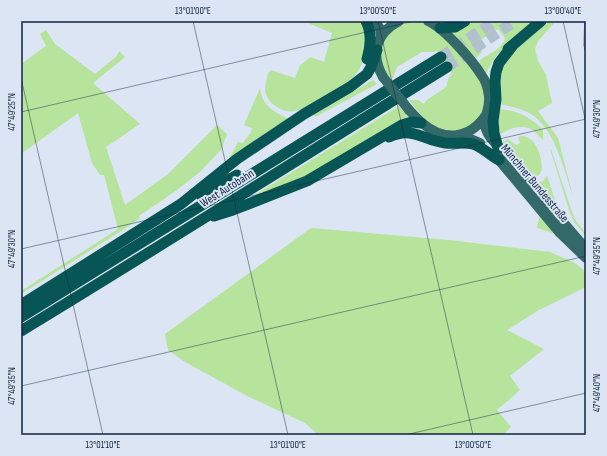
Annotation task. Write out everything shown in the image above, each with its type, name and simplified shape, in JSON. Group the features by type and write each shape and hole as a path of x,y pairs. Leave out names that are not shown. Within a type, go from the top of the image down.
{"highway":[{"path":"21,305 181,204 237,159 348,85 360,74 367,60 371,40 370,31 366,21"},
{"path":"440,28 455,27 466,21"},
{"path":"487,88 490,72 499,56 541,21"},
{"path":"198,221 233,210 339,168 390,137 403,133 419,134 446,143 473,144 491,148 493,121 489,113 493,99 496,72 499,63 513,45"},
{"path":"305,113 350,87 367,74 377,50"},
{"name":"West Autobahn","path":"21,317 256,170 441,57"},
{"name":"West Autobahn","path":"21,331 447,67"},
{"path":"316,176 402,125 412,122 421,123"},
{"path":"181,204 247,170 256,170"}],"main road":[{"path":"375,21 380,29 380,37"},
{"path":"380,37 393,24 400,21"},
{"path":"428,21 440,28 478,70 483,76 493,99"},
{"name":"Münchner Bundesstraße","path":"380,37 376,63 383,77 421,123 434,132 442,135 457,135 471,131 489,113"},
{"name":"Münchner Bundesstraße","path":"457,135 491,148 586,249"},
{"name":"Münchner Bundesstraße","path":"491,148 560,233 586,258"}],"green space":[{"path":"303,21 362,21 366,37 365,54 359,69 348,82 303,109 285,111 272,104 267,96 265,89 268,73 271,70 295,78 300,65 311,57 324,62 332,33"},
{"path":"472,21 537,21 496,56 486,73 479,64 480,60 495,51 504,42 505,38 498,29 477,42 482,52 476,58 472,56 451,33"},
{"path":"550,21 556,21 538,41 535,49 538,61 546,75 552,103 538,111 558,138 573,196 558,151 546,129 531,114 523,110 498,104 497,77 509,55"},
{"path":"410,22 420,22 431,25 445,38 480,79 486,98 483,111 470,127 454,131 436,128 426,121 409,100 418,100 424,104 427,100 446,87 449,77 452,74 437,51 422,52 397,67 392,80 384,71 381,62 381,54 385,40 395,29"},
{"path":"46,30 55,44 95,74 117,56 119,51 125,57 93,83 140,124 106,147 125,205 168,174 217,125 227,134 221,150 201,171 177,190 139,216 140,218 126,228 21,294 21,291 118,229 104,175 100,175 92,163 78,113 21,154 21,64 46,46 40,34"},
{"path":"373,80 377,84 315,117 313,115"},
{"path":"260,88 266,104 278,114 289,119 226,164 238,142 243,143 251,132 252,128 244,125"},
{"path":"399,106 407,116 409,115 411,118 303,179 245,201"},
{"path":"498,109 517,112 528,117 543,130 543,140 531,129 522,127 509,129 498,136"},
{"path":"520,136 530,139 534,143 539,153 542,169 536,177 529,177 504,148 502,143 508,139 516,145 520,143 518,138"},
{"path":"550,149 572,212 576,221 586,233 586,236 574,222 570,213"},
{"path":"547,175 558,210 536,184 544,180"},
{"path":"540,214 556,234 537,228"},
{"path":"311,228 449,240 550,252 575,263 586,272 586,287 539,310 507,330 544,349 510,376 520,390 497,410 511,427 502,435 316,435 316,433 305,423 249,397 185,362 168,350 165,334"}],"waterway":[{"path":"585,21 584,45 586,52"}],"tunnel":[{"path":"441,57 495,21"},
{"path":"447,67 515,21"}]}
